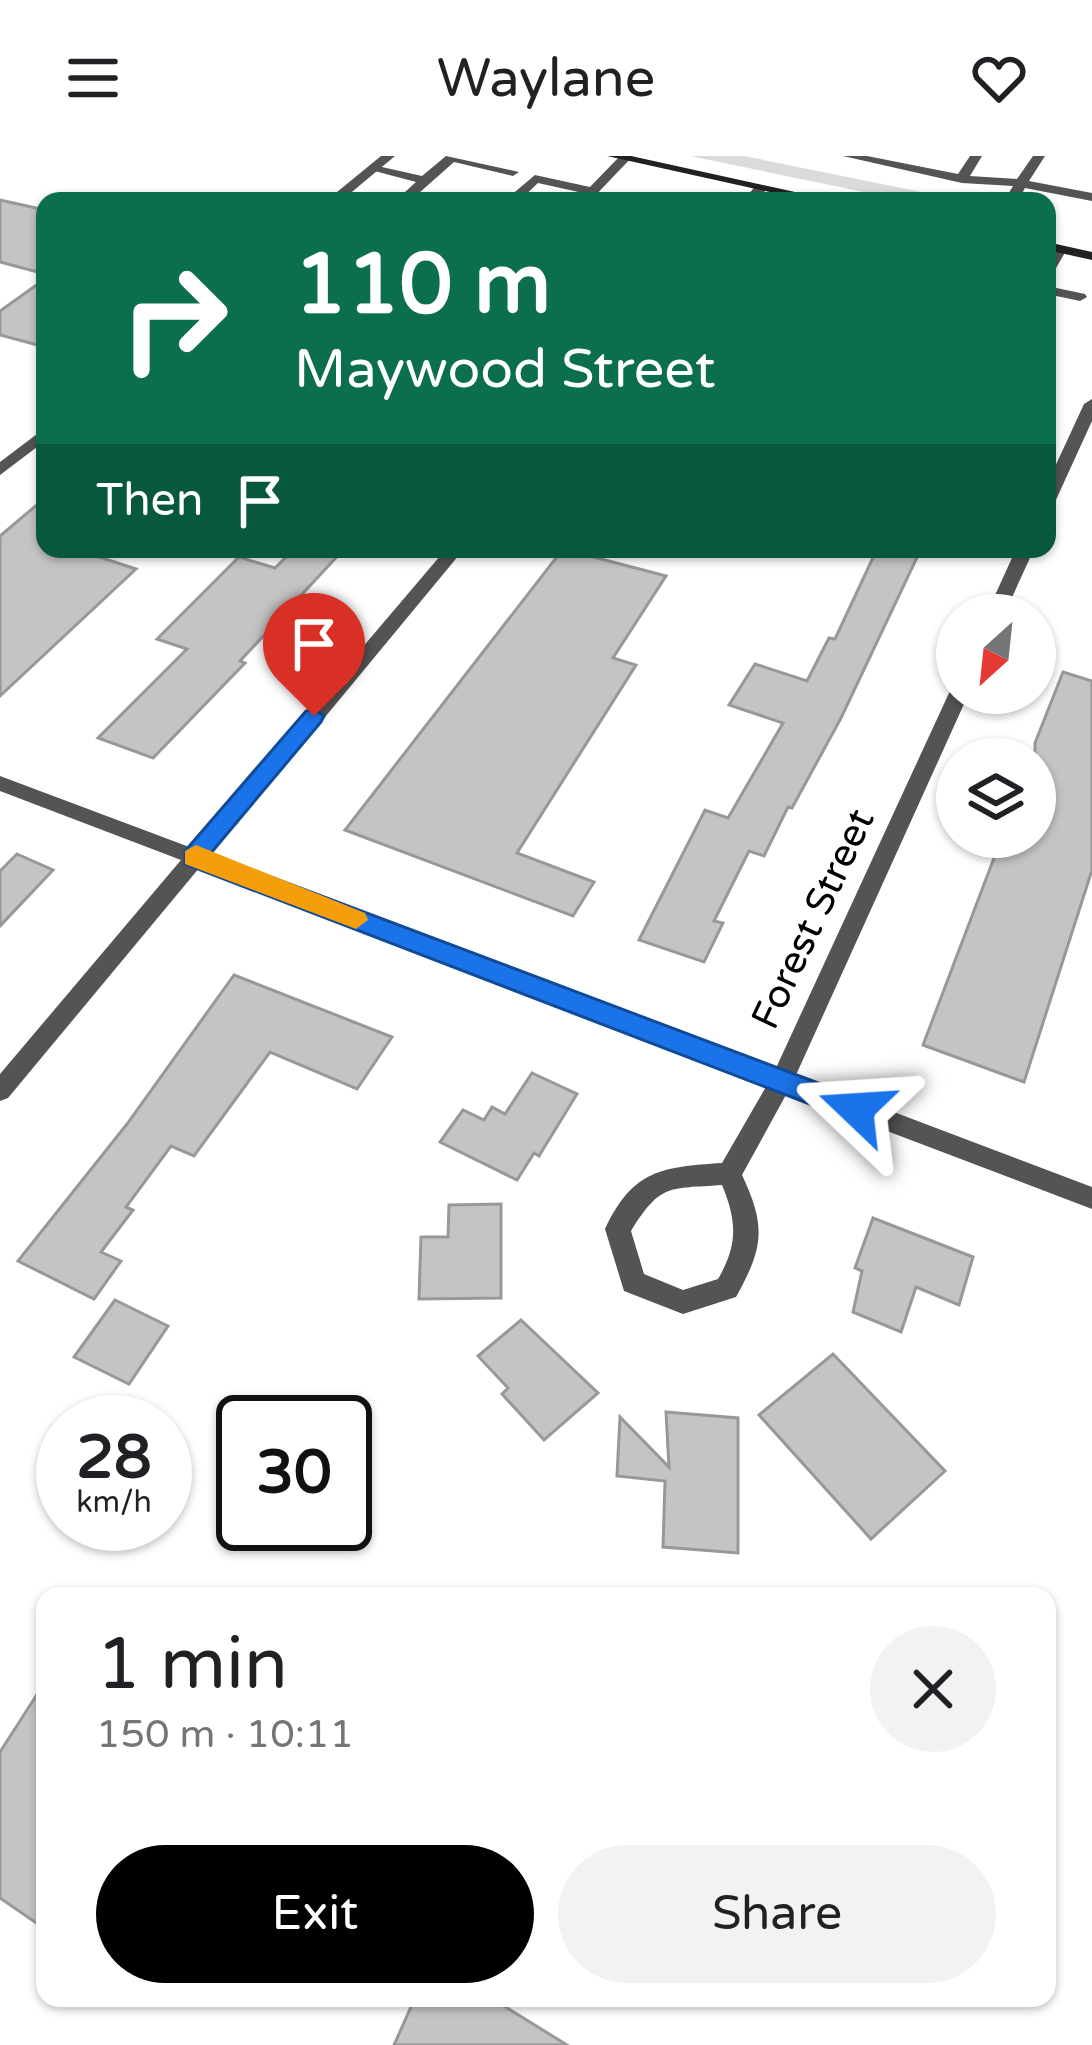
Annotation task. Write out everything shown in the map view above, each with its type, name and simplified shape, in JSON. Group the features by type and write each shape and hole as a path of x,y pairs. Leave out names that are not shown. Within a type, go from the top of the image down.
{"main road":[{"path":"622,157 786,192"},
{"path":"1056,249 1092,256"}],"street":[{"path":"344,192 389,156"},
{"path":"849,156 962,179 1021,183 1092,197"},
{"path":"962,179 976,156"},
{"path":"1016,192 1039,156"},
{"path":"591,192 622,157"},
{"path":"413,192 451,158 513,172"},
{"path":"373,169 426,181"},
{"path":"521,192 535,179 575,192"},
{"path":"758,192 762,187"},
{"path":"1056,292 1080,297"},
{"path":"1056,482 1092,404"},
{"path":"0,470 36,440"},
{"path":"0,1091 447,558"},
{"path":"1005,594 1021,558"},
{"name":"Forest Street","path":"729,1174 781,1082 949,714"},
{"path":"0,782 1092,1198"},
{"path":"729,1174 749,1216 748,1253 727,1288 683,1301 633,1282 618,1229 643,1190 678,1177 729,1174"}],"shaded area":[{"path":"690,156 744,156 922,192 864,192"}],"building":[{"path":"0,200 36,208 36,272 0,262"},
{"path":"36,285 36,345 0,335 0,311"},
{"path":"36,506 36,558 102,558 136,569 0,696 0,536"},
{"path":"238,558 275,568 285,558 336,558 240,661 245,663 153,758 98,738 187,649 157,639"},
{"path":"556,558 597,558 666,576 613,658 636,665 517,853 594,882 573,916 345,830"},
{"path":"873,558 917,558 841,718 792,808 788,807 764,856 749,851 714,921 723,923 704,962 639,940 705,810 728,818 783,723 729,705 755,664 807,681 829,638 835,639"},
{"path":"1063,672 1092,681 1092,870 1024,1082 923,1045 994,858 1056,858 1056,738 1037,738 1046,714 1056,714 1056,690"},
{"path":"17,854 53,870 0,926 0,871"},
{"path":"234,975 392,1037 357,1089 270,1052 194,1156 171,1146 126,1207 133,1210 101,1252 121,1261 94,1299 18,1261 127,1124"},
{"path":"532,1073 577,1094 539,1156 534,1153 517,1180 440,1142 463,1110 484,1120 492,1107 505,1114"},
{"path":"501,1204 501,1298 419,1299 421,1237 448,1237 449,1205"},
{"path":"873,1218 973,1257 959,1305 916,1287 901,1332 853,1312 862,1271 855,1268"},
{"path":"115,1300 168,1326 129,1384 74,1357"},
{"path":"521,1320 598,1393 544,1440 502,1394 508,1388 478,1356"},
{"path":"833,1354 945,1471 871,1539 759,1415"},
{"path":"666,1412 738,1418 738,1553 663,1547 665,1481 617,1476 620,1417 669,1467"},
{"path":"36,1696 36,1923 0,1898 0,1752"},
{"path":"411,2007 506,2007 567,2045 394,2045"}],"slow traffic":[{"path":"196,854 193,858 356,920"}],"route":[{"path":"314,716 193,858 856,1109"}]}
